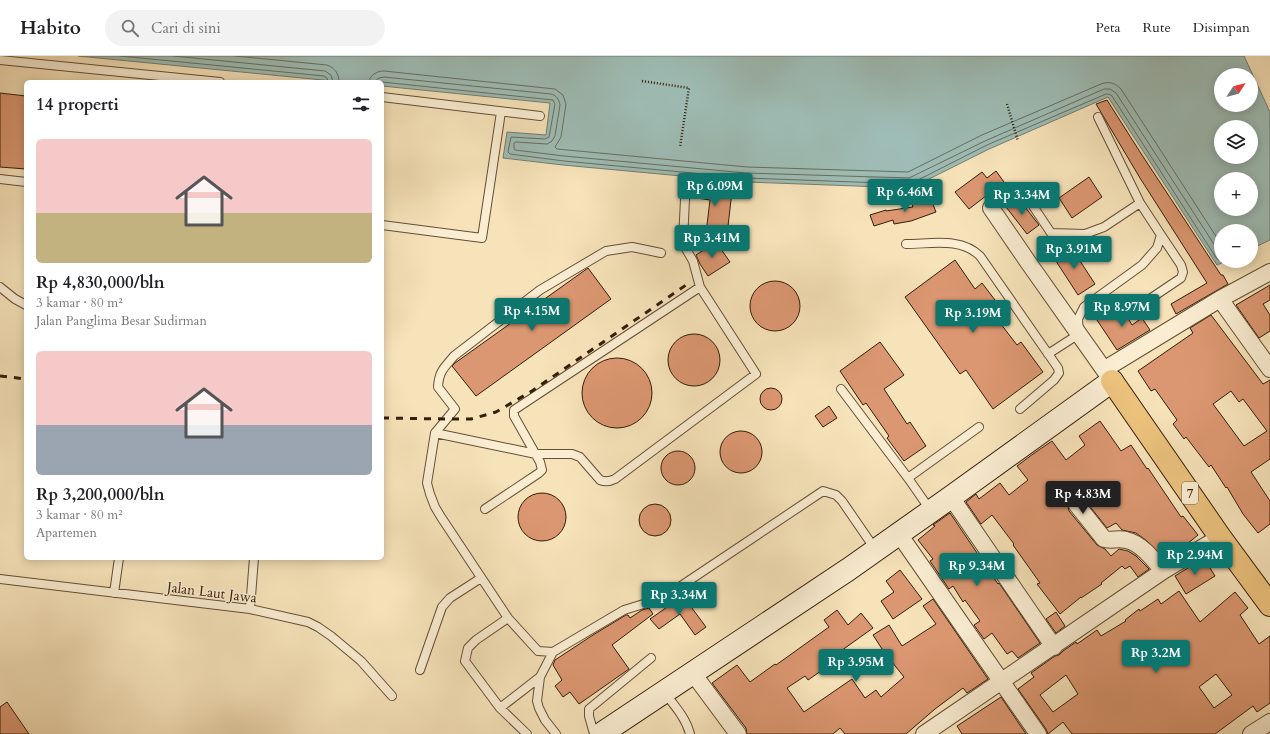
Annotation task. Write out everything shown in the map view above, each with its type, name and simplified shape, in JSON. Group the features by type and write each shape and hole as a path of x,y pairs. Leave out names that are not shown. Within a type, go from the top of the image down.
{"highway":[{"name":"7","path":"1108,375 1220,536 1268,598"}],"main road":[{"path":"600,734 842,573 951,498 1108,375"}],"street":[{"path":"991,208 1108,375 1220,300 1270,272"},
{"path":"1220,300 1270,369"},
{"path":"951,498 1054,647"},
{"path":"1078,505 1104,539 1126,539 1133,542 1163,571"},
{"path":"899,534 1038,734"},
{"path":"924,734 1001,681 1054,647 1163,571 1220,536"},
{"path":"692,672 738,734"},
{"path":"1251,734 1270,722"}],"lane":[{"path":"0,60 187,80"},
{"path":"384,97 540,116"},
{"path":"384,225 482,238 501,112"},
{"path":"1098,117 1140,203 1181,265 1183,272 1181,278 1129,313"},
{"path":"0,179 24,182"},
{"path":"1021,188 1050,233 1085,234 1104,227 1140,203"},
{"path":"435,433 536,454 572,454 580,457 600,480 603,482 610,481 615,479 756,374 700,287 693,261 683,241 685,199"},
{"path":"1048,354 1079,334 1078,319 1084,307 1142,265 1157,248 1161,235"},
{"path":"906,244 955,243 967,246 980,256 1058,368 1058,373 1054,380 1020,409"},
{"path":"553,652 538,650 508,618 435,507 427,483 435,433 455,409 438,387 439,377 443,368 454,356 540,290 606,251 632,247 661,253"},
{"path":"0,287 24,304"},
{"path":"485,509 540,474 542,470 536,454 514,416 514,410 700,287"},
{"path":"841,389 932,511"},
{"path":"908,478 979,427"},
{"path":"556,734 545,720 537,700 540,677 553,652 624,610 663,598 823,491 831,492 842,501 875,550"},
{"path":"114,593 119,560"},
{"path":"250,609 254,560"},
{"path":"420,670 442,607 450,598 481,578"},
{"name":"Jalan Laut Jawa","path":"0,579 250,609 308,622 331,636 361,661 392,696"},
{"path":"508,618 476,640 468,648 465,661 500,708 527,734"},
{"path":"594,734 589,716 589,709 651,658"},
{"path":"500,708 540,677"},
{"path":"664,692 680,713 688,726 690,734"}],"path":[{"path":"642,82 689,88 680,147"},
{"path":"1007,104 1018,141"}],"water":[{"path":"78,56 1244,56 1250,68 1214,68 1214,112 1258,112 1258,86 1270,112 1270,240 1258,246 1258,224 1214,224 1214,260 1108,97 989,149 911,188 746,182 503,158 507,132 546,135 550,103 384,86 384,80 323,80"}],"building":[{"path":"0,93 24,96 24,169 0,167"},
{"path":"1107,100 1214,264 1214,268 1216,268 1221,275 1223,275 1228,284 1176,314 1171,304 1207,283 1140,178 1096,104"},
{"path":"996,171 1004,182 969,209 955,192 982,172 987,178"},
{"path":"1089,177 1102,197 1072,218 1059,198"},
{"path":"692,183 706,185 705,188 732,191 727,235 706,233 710,200 690,197"},
{"path":"930,197 936,212 911,221 894,224 893,220 874,226 870,215 886,210 913,207 912,204"},
{"path":"1018,198 1039,225 1027,234 1006,207"},
{"path":"716,242 730,262 708,276 696,255"},
{"path":"1069,244 1095,284 1078,295 1052,255"},
{"path":"955,260 975,289 982,283 995,300 987,306 1017,345 1021,342 1043,372 993,409 966,370 960,374 905,297"},
{"path":"588,268 611,299 476,396 452,366"},
{"path":"775,281 784,283 795,292 800,306 798,315 789,326 775,331 766,329 755,320 750,306 752,297 761,286"},
{"path":"1270,285 1270,300 1263,304 1270,315 1270,331 1259,338 1236,305"},
{"path":"1119,305 1124,312 1124,316 1128,318 1132,325 1142,318 1150,330 1117,350 1097,320"},
{"path":"1211,315 1263,384 1270,380 1270,459 1251,472 1270,501 1270,524 1258,533 1243,514 1227,487 1226,488 1211,465 1209,467 1186,437 1184,439 1173,424 1177,420 1155,389 1151,391 1138,371 1193,333 1190,328","holes":["1231,391 1239,402 1243,399 1267,431 1244,446 1213,404"]},
{"path":"689,334 699,334 713,341 720,355 720,365 713,379 699,386 689,386 679,382 672,375 668,365 668,355 672,345 679,338"},
{"path":"880,342 904,375 884,389 907,424 910,422 926,446 904,461 887,438 889,436 866,403 863,405 840,371"},
{"path":"617,358 630,361 642,368 649,380 652,393 649,406 642,418 630,425 617,428 604,425 592,418 585,406 582,393 585,380 592,368 604,361"},
{"path":"771,388 779,391 782,399 779,407 771,410 763,407 760,399 763,391"},
{"path":"829,406 837,418 823,427 815,416"},
{"path":"1100,421 1121,451 1131,445 1181,517 1183,516 1198,535 1181,549 1165,559 1147,541 1136,533 1122,530 1116,523 1107,528 1081,496 1071,497 1068,502 1069,511 1097,545 1105,549 1111,556 1119,549 1128,551 1136,556 1149,569 1138,577 1130,566 1125,569 1122,566 1101,583 1102,584 1081,597 1060,614 1037,584 1040,583 1013,545 1014,544 992,515 981,524 966,502 976,494 979,499 1000,483 1009,495 1028,480 1017,466 1052,441 1066,460 1085,445 1079,436"},
{"path":"741,431 756,437 762,452 756,467 741,473 726,467 720,452 726,437"},
{"path":"675,451 681,451 685,452 692,458 695,468 694,475 688,482 681,485 675,485 671,484 664,478 661,471 661,465 662,461 668,454"},
{"path":"537,493 547,493 559,500 566,512 566,522 559,534 547,541 537,541 529,537 522,530 518,522 518,512 522,504 529,497"},
{"path":"652,504 658,504 668,511 671,520 670,526 664,533 658,536 652,536 642,529 639,523 639,517 646,507"},
{"path":"950,513 1040,643 1018,658 1012,651 1007,654 992,633 984,639 974,625 980,621 965,600 963,602 953,586 949,589 930,561 933,559 918,540 935,526 933,525"},
{"path":"1204,558 1215,576 1186,594 1175,576"},
{"path":"900,570 922,599 893,619 881,601 894,592 886,581"},
{"path":"1179,591 1200,622 1235,592 1248,608 1240,615 1259,644 1270,636 1270,703 1257,712 1253,706 1215,734 1072,734 1063,722 1048,734 1018,689 1034,677 1031,673 1076,642 1077,644 1097,630 1101,636 1126,621 1125,620 1139,609 1140,611 1158,599 1161,604","holes":["1216,674 1232,695 1214,708 1199,687","1066,675 1078,694 1053,712 1040,695"]},
{"path":"683,596 706,627 695,635 680,614 659,629 650,619"},
{"path":"933,599 988,679 967,693 963,688 935,709 906,734 845,734 840,728 833,734 747,734 746,728 712,683 737,665 750,682 829,627 824,620 837,610 848,625 861,613 873,628 831,658 834,662 808,680 805,676 787,688 804,712 852,679 865,698 876,690 881,697 904,677 884,652 873,635 889,625 902,646 936,624 923,606"},
{"path":"649,608 653,614 612,645 629,669 579,704 570,692 563,697 555,686 562,680 553,665 555,660 626,615 630,618 642,610"},
{"path":"1056,612 1065,626 1056,633 1046,619"},
{"path":"1001,697 1026,734 962,734 957,726"},
{"path":"7,702 29,734 0,734 0,707"}],"railway":[{"path":"384,418 471,419 496,412 532,391 689,283"},
{"path":"0,376 24,379"}]}
